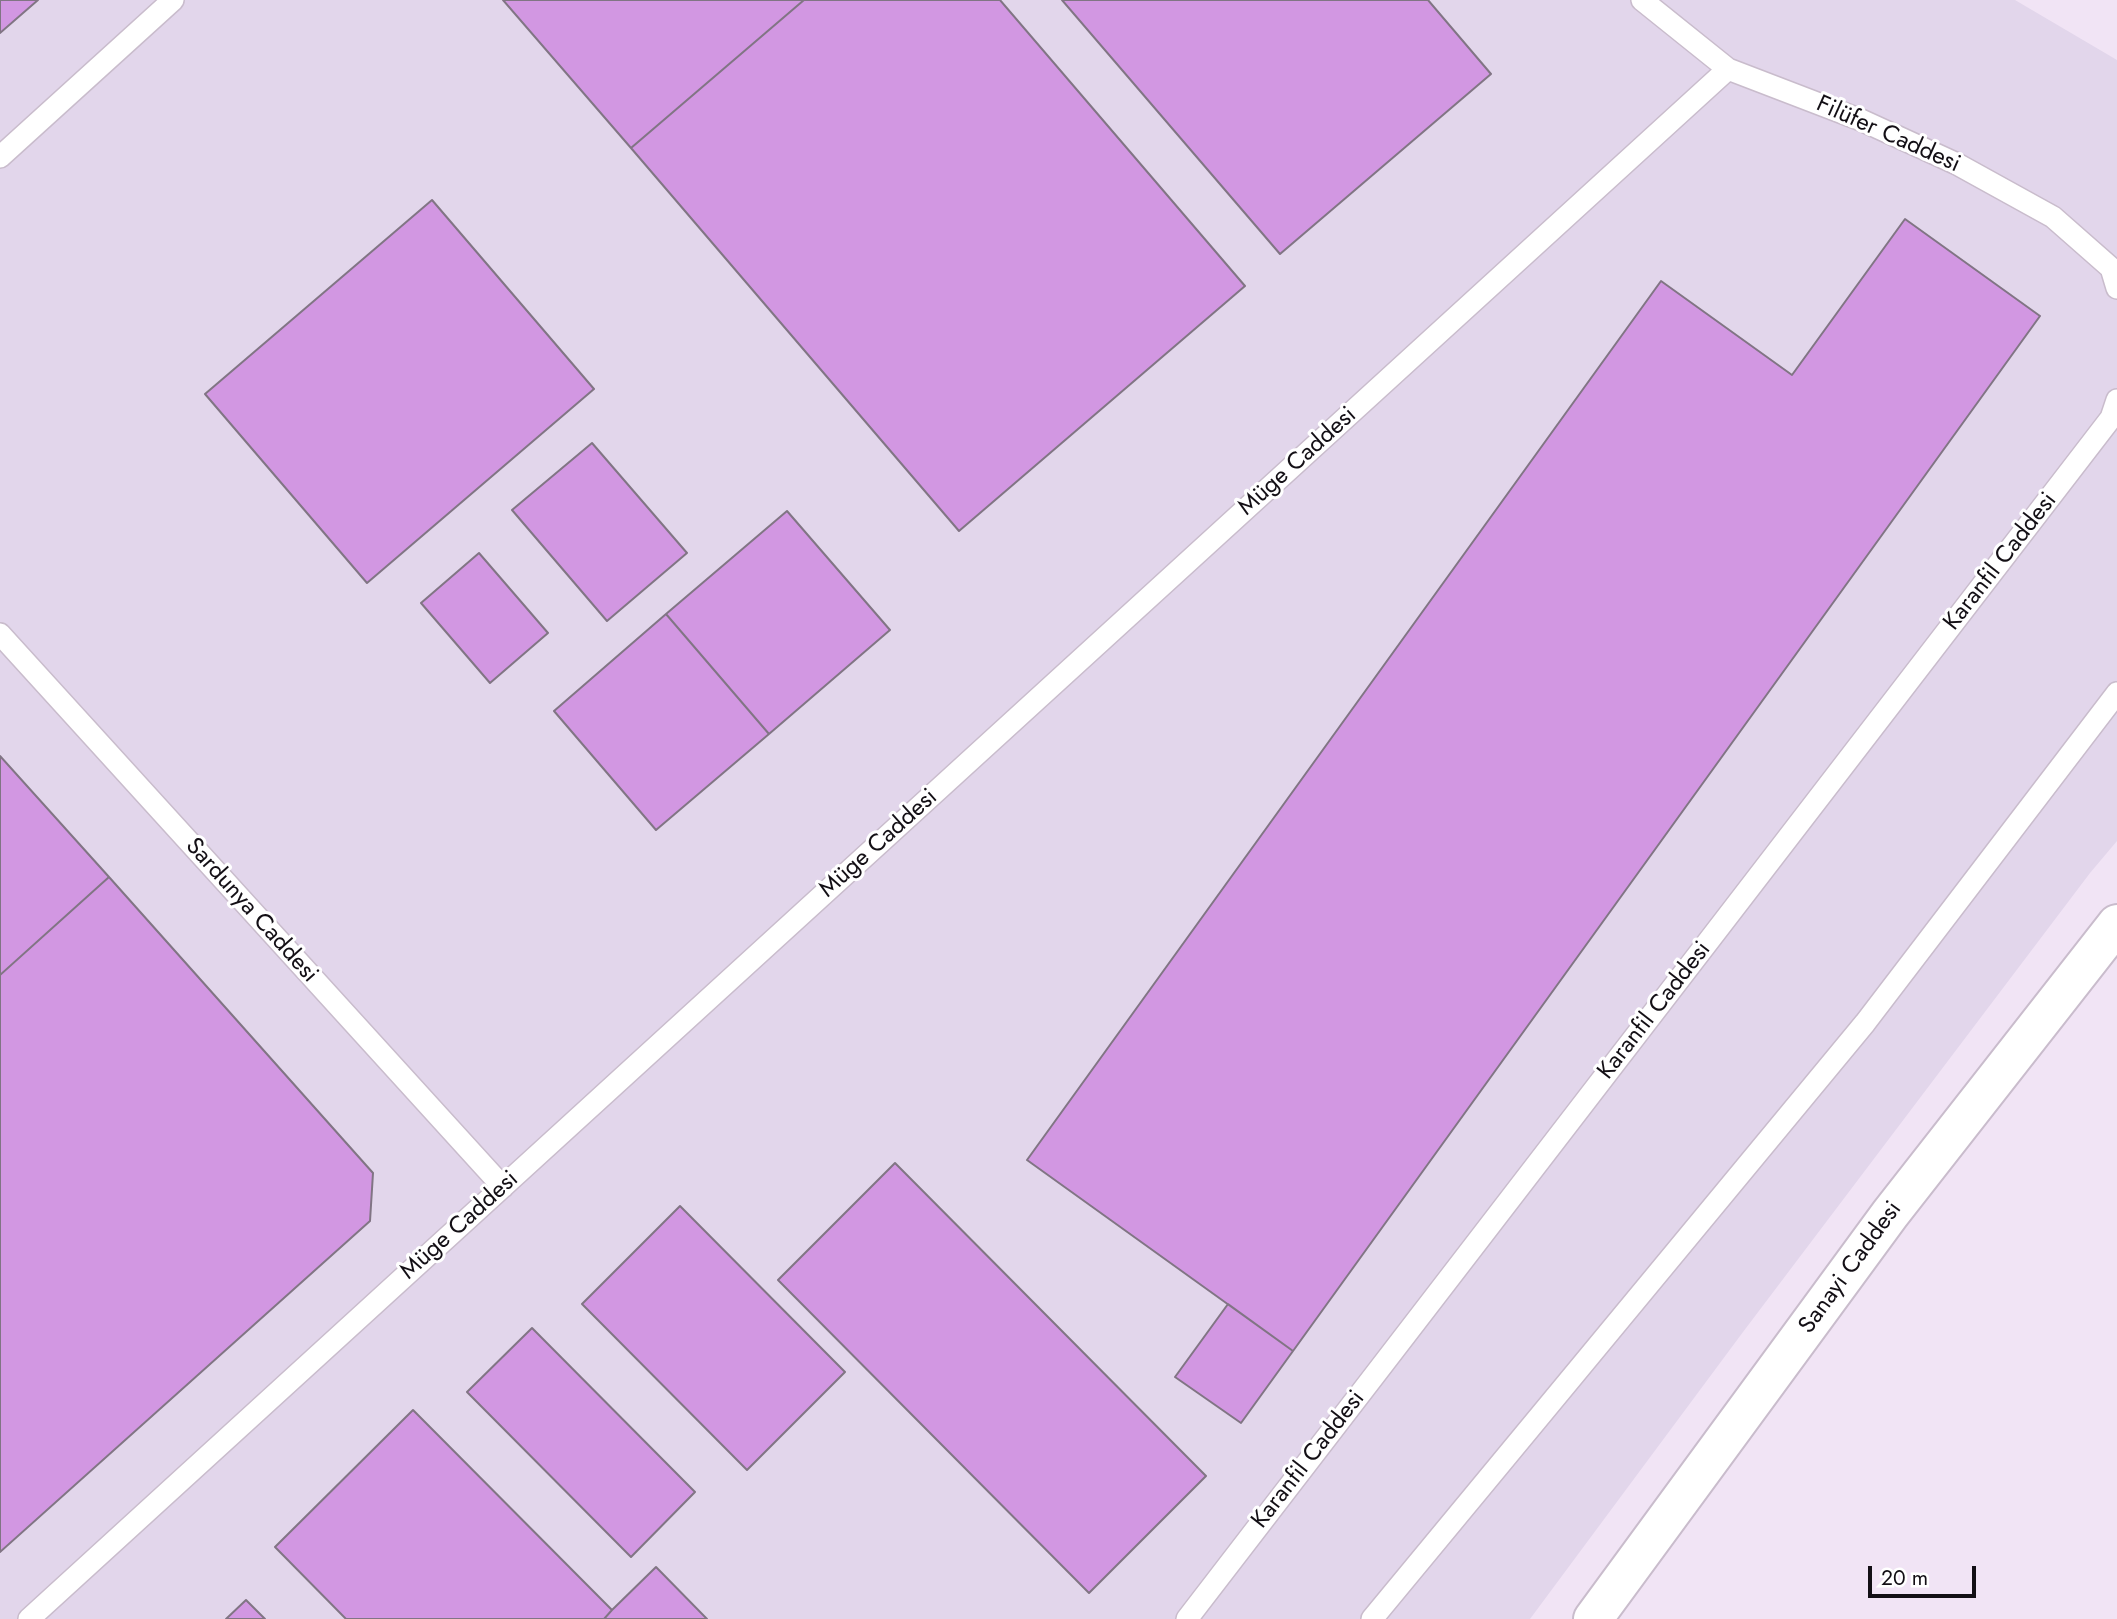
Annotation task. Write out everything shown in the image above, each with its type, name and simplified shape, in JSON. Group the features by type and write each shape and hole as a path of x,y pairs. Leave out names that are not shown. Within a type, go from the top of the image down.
{"main road":[{"name":"Sanayi Caddesi","path":"1593,1619 1890,1214 2117,924"}],"lane":[{"path":"0,157 173,0"},
{"name":"Filüfer Caddesi","path":"1642,0 1728,68 1861,120 1957,164 2053,217 2111,268 2117,288"},
{"name":"Müge Caddesi","path":"29,1619 1728,68"},
{"name":"Karanfil Caddesi","path":"1187,1619 2103,429 2111,418 2117,400"},
{"name":"Sardunya Caddesi","path":"0,635 503,1187"},
{"path":"1372,1619 1865,1023 2117,693"}],"shaded area":[{"path":"0,0 2015,0 2117,60 2117,841 1743,1332 1530,1619 0,1619"}],"building":[{"path":"0,0 38,0 0,33"},
{"path":"503,0 804,0 631,148"},
{"path":"804,0 1000,0 1245,286 959,531 631,148"},
{"path":"1062,0 1428,0 1491,74 1280,254"},
{"path":"432,200 594,389 367,583 205,394"},
{"path":"1905,219 2040,316 1293,1351 1027,1160 1661,281 1792,375"},
{"path":"592,443 687,553 607,621 512,510"},
{"path":"787,511 890,630 769,734 666,614"},
{"path":"479,553 548,633 490,683 421,603"},
{"path":"666,614 769,734 656,830 554,711"},
{"path":"0,756 109,877 0,975"},
{"path":"109,877 373,1173 370,1221 0,1552 0,975"},
{"path":"895,1163 1206,1476 1089,1593 778,1280"},
{"path":"680,1206 845,1372 747,1470 582,1304"},
{"path":"1228,1304 1293,1351 1241,1423 1175,1377"},
{"path":"532,1328 695,1492 631,1557 467,1392"},
{"path":"413,1410 612,1610 604,1619 346,1619 275,1547"},
{"path":"656,1567 707,1619 604,1619 612,1610"},
{"path":"246,1600 265,1619 226,1619"}]}
